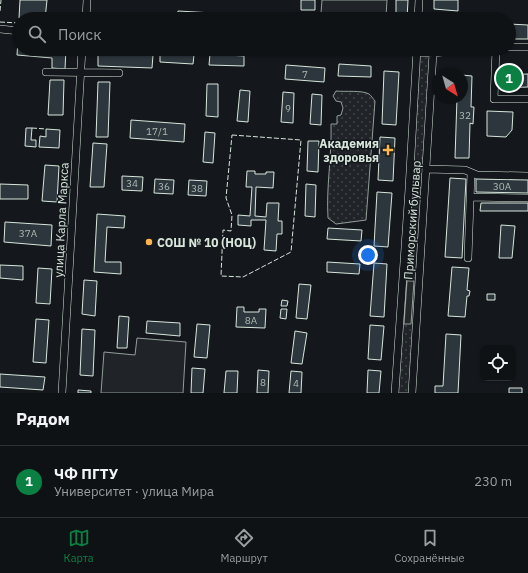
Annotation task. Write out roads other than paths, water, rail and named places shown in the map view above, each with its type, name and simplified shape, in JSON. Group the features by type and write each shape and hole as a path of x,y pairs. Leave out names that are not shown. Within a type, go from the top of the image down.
{"street":[{"path":"87,12 88,0"},
{"path":"418,12 419,0"},
{"path":"0,30 12,31"},
{"path":"516,47 528,47"},
{"name":"улица Карла Маркса","path":"62,393 82,56"},
{"name":"Приморский бульвар","path":"395,393 410,182 417,56"},
{"name":"Приморский бульвар","path":"412,393 432,56"},
{"path":"496,56 494,99 528,99"},
{"path":"46,72 119,73"},
{"path":"426,169 465,170 477,175 528,176"},
{"path":"468,258 471,173"},
{"path":"470,197 528,198"}],"place":[{"name":"ЧФ ПГТУ","path":"509,78"},
{"name":"Академия здоровья","path":"388,150"},
{"name":"СОШ № 10 (НОЦ)","path":"149,242"}]}
